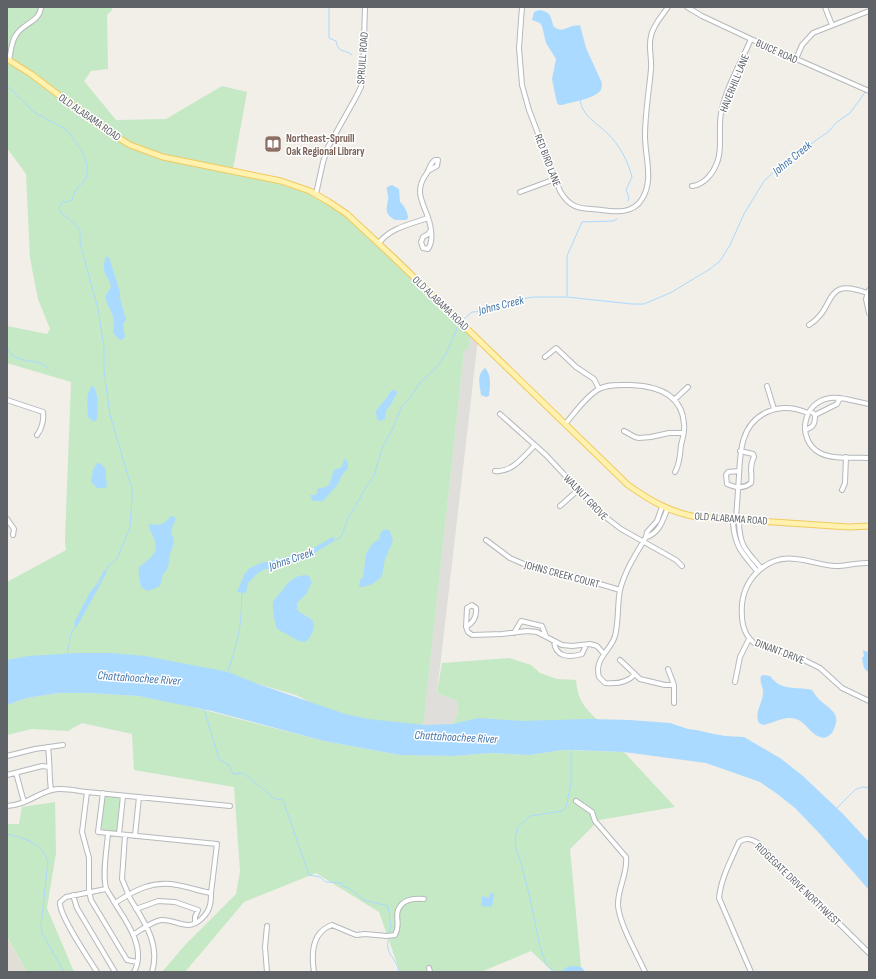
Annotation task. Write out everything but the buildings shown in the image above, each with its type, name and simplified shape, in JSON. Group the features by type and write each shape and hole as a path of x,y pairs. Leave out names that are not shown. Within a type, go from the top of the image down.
{"main road":[{"name":"OLD ALABAMA ROAD","path":"8,59 31,74 101,127 130,145 162,157 281,180 316,194 347,214 455,316 628,485 665,508 696,517 736,518 849,527 869,526"}],"street":[{"path":"8,59 15,36 38,17 41,7"},
{"name":"SPRUILL ROAD","path":"316,194 328,147 361,87 366,7"},
{"name":"RED BIRD LANE","path":"522,7 519,48 522,85 529,110 555,179 564,198 577,208 612,212 625,211 636,206 647,190 648,170 644,136 651,68 650,38 654,28 668,7"},
{"name":"BUICE ROAD","path":"687,7 706,18 751,39 869,91"},
{"path":"825,7 832,25"},
{"path":"796,59 802,45 817,30 869,11"},
{"name":"HAVERHILL LANE","path":"693,180 694,186 706,179 717,164 719,154 720,123 723,106 751,39"},
{"path":"428,171 423,178 420,192 422,204 430,222 431,230"},
{"path":"520,192 555,179"},
{"path":"379,243 382,238 390,232 428,218"},
{"path":"809,325 820,316 831,296 836,291 843,288 868,292 866,305 869,313"},
{"path":"545,357 556,348 576,367 594,379 599,389"},
{"path":"565,424 599,389 615,385 647,386 664,392 674,400 683,416 684,433 678,466 675,472"},
{"path":"767,386 774,409"},
{"path":"674,400 688,388"},
{"path":"869,404 840,398 825,399 818,402 809,412 805,430 808,440 815,450 827,456 869,458"},
{"path":"840,398 837,404 815,414 791,408 774,409 764,414 751,424 743,439 740,451 736,518 740,523 737,532 743,547 759,569 772,562 787,558 836,566 859,562 869,563"},
{"path":"7,400 43,412 42,427 37,435"},
{"name":"WALNUT GROVE","path":"500,414 535,445 606,519 676,560 682,566"},
{"path":"805,430 812,428 815,424 815,414"},
{"path":"624,431 634,437 639,438 669,433 684,433"},
{"path":"494,472 503,471 518,464 535,445"},
{"path":"739,471 728,472 726,475 727,484 738,488 747,486 751,483 752,479 750,464 754,457 753,454 740,451"},
{"path":"842,490 845,483 846,457"},
{"path":"560,506 578,490"},
{"path":"634,675 629,680 624,682 602,682 599,677 598,668 600,660 612,645 615,634 620,590 626,571 646,537 652,535 658,529 665,508"},
{"path":"7,519 14,529 13,535"},
{"name":"JOHNS CREEK COURT","path":"486,540 510,558 526,565 591,581 620,590"},
{"name":"DINANT DRIVE","path":"759,569 746,588 743,598 742,622 749,639 754,643 797,656 820,668 842,688 869,701"},
{"path":"466,626 472,623 476,616 476,608 474,606 470,606 468,608 466,626 468,632 472,635 527,631 537,632 567,646 597,646 604,654"},
{"path":"514,633 521,621 542,626 546,637"},
{"path":"735,682 740,657 749,639"},
{"path":"554,641 554,648 557,651 564,655 574,657 582,654 586,645"},
{"path":"620,660 634,675 640,679 665,686 674,685"},
{"path":"668,669 674,685 674,703"},
{"path":"7,756 63,745"},
{"path":"48,747 50,761 48,775 51,790"},
{"path":"7,775 42,766 49,767"},
{"path":"16,773 24,802"},
{"path":"7,806 24,802 51,790 60,789 230,806"},
{"path":"87,792 82,832 89,858 89,892 91,900 127,960 137,962"},
{"path":"102,793 98,832 217,844 208,910 196,923 188,925 170,920 162,920 146,926 133,935"},
{"path":"119,834 123,796"},
{"path":"135,836 139,797"},
{"path":"576,801 592,812 595,821 626,857 627,864 618,906 622,921 646,972"},
{"path":"108,833 105,867 106,889 133,935 138,954 134,972"},
{"path":"125,835 122,879 128,895 151,935 154,946 152,972"},
{"name":"RIDGEGATE DRIVE NORTHWEST","path":"751,972 719,898 720,886 739,842 746,839 750,839 758,843 869,953"},
{"path":"115,902 144,887 154,884 166,883 196,891 211,893"},
{"path":"96,972 59,906 60,902 66,897 106,889"},
{"path":"73,895 77,908 115,972"},
{"path":"314,972 313,948 318,934 324,928 332,925 356,935 395,935 399,928 398,910 403,903 414,898 424,899"},
{"path":"136,909 158,901 175,902 198,910 195,917 196,923"},
{"path":"267,926 265,947 267,972"}],"shaded area":[{"path":"469,330 478,339 437,693 457,701 458,712 451,729 423,728 464,351 468,349"},
{"path":"7,938 27,972 7,972"}],"green space":[{"path":"7,7 112,7 112,10 107,15 108,69 91,71 84,81 116,120 166,119 222,86 247,92 233,169 307,193 340,209 378,238 409,267 444,307 471,330 468,350 464,351 423,728 351,718 324,709 296,695 248,681 7,665 7,582 66,550 65,540 71,382 7,363 7,326 47,334 50,329 38,299 30,258 26,174 7,148"},
{"path":"509,658 531,665 540,673 557,679 576,680 579,696 585,707 605,727 452,727 458,712 457,701 437,693 442,663"},
{"path":"58,693 138,696 181,704 324,741 400,755 452,756 491,753 529,755 563,750 624,752 675,807 599,820 570,849 581,967 567,967 561,972 553,972 531,951 481,972 400,972 379,912 316,873 244,902 185,972 162,972 186,944 236,894 240,871 234,787 134,770 132,734 82,723 68,731 31,729 7,735 7,705 27,698"},
{"path":"107,795 118,796 121,800 118,830 115,832 104,831 101,827 103,798"},
{"path":"55,802 56,853 47,908 74,972 27,972 7,937 7,824 19,824 22,807"}],"water":[{"path":"539,10 548,14 554,27 558,29 562,30 580,25 586,48 602,83 601,90 596,94 562,105 557,103 552,79 556,59 546,43 542,26 540,23 532,20 534,12"},
{"path":"392,185 399,189 400,202 408,216 406,220 395,220 389,216 387,212 387,187"},
{"path":"106,257 109,257 120,292 120,298 126,320 123,325 125,337 122,340 118,339 113,332 114,321 105,297 111,287 104,270"},
{"path":"485,368 489,374 490,381 489,396 486,397 481,395 479,380 480,374"},
{"path":"92,386 94,387 97,399 98,414 96,421 93,421 88,417 88,393"},
{"path":"393,390 396,390 397,393 386,411 385,419 380,421 377,419 376,411"},
{"path":"344,459 347,460 348,468 342,475 338,484 323,501 313,501 310,495 315,495 317,493 317,489 329,485 334,470 342,467"},
{"path":"97,463 101,464 106,469 106,488 97,488 91,482 93,470"},
{"path":"171,516 175,517 171,532 174,541 168,566 166,572 163,574 160,586 148,591 141,587 139,567 153,555 156,548 156,543 149,525 162,524"},
{"path":"386,529 390,531 393,541 385,559 382,576 372,584 359,587 360,580 363,577 366,554 372,544 379,539 381,532"},
{"path":"333,537 335,539 309,557 279,568 265,569 258,573 248,583 246,593 237,592 245,573 250,568 261,563 304,553"},
{"path":"104,570 107,572 76,628 74,623 90,592 99,583"},
{"path":"305,575 309,576 312,582 307,593 297,603 297,610 313,621 314,628 310,637 304,642 299,641 277,629 275,624 273,602 290,581 296,577"},
{"path":"869,649 869,673 864,668 862,658 864,656 863,650 867,652"},
{"name":"Chattahoochee River","path":"77,653 111,653 145,656 228,672 345,714 368,719 425,725 453,724 478,718 521,721 590,719 630,720 670,723 688,729 714,734 744,737 780,758 803,776 843,814 869,842 869,890 820,834 795,808 776,793 760,782 706,763 624,752 571,750 529,755 491,753 452,756 400,755 324,741 212,711 138,696 58,693 27,698 7,705 7,660 29,656"},
{"path":"761,676 770,676 779,684 790,688 812,690 835,715 836,722 832,733 821,738 813,733 803,723 792,718 763,725 759,723 757,716 763,692"},
{"path":"490,893 494,894 492,907 481,906 482,896 489,898"},
{"path":"567,967 581,967 586,972 561,972"}],"waterway":[{"path":"329,7 329,38 336,41 340,50 352,55"},
{"path":"7,86 34,112 67,130 83,153 87,164 86,179 75,191 72,200 61,203 59,209 61,213 80,230 80,243 98,309 104,347 104,371 110,415 132,489 130,527 117,559 109,565 105,571"},
{"name":"Johns Creek","path":"462,321 472,312 488,311 521,299 533,297 567,297 644,304 670,293 710,269 720,261 730,245 744,214 764,181 782,164 828,132 837,122 850,113 866,91"},
{"path":"580,100 581,106 587,115 611,137 628,165 632,177 626,190 629,198 628,201"},
{"path":"567,296 567,256 582,222 613,221 617,219"},
{"name":"Johns Creek","path":"322,548 341,537 349,517 374,476 382,448 392,430 401,408 421,381 433,371 446,354 459,324"},
{"path":"7,348 12,355 17,358 37,362 48,369"},
{"path":"94,588 101,577"},
{"name":"Johns Creek","path":"228,671 239,629 242,593"},
{"path":"67,654 71,634 75,626"},
{"path":"204,709 219,759 229,765 233,774 243,773 275,799 283,800 309,875 320,877 326,882 342,883 343,886 350,889 364,900 388,906 391,928 389,930 389,934"},
{"path":"554,972 546,964 540,947 530,898 516,849 515,840 517,828 530,816 562,811 566,807 571,784 571,750"},
{"path":"836,809 856,789 863,787 869,788"},
{"path":"7,834 37,845 48,861 41,926 42,933 64,972"},
{"path":"388,940 388,950 396,963 399,972"}],"place":[{"name":"Northeast-Spruill Oak Regional Library","path":"273,144"}]}
